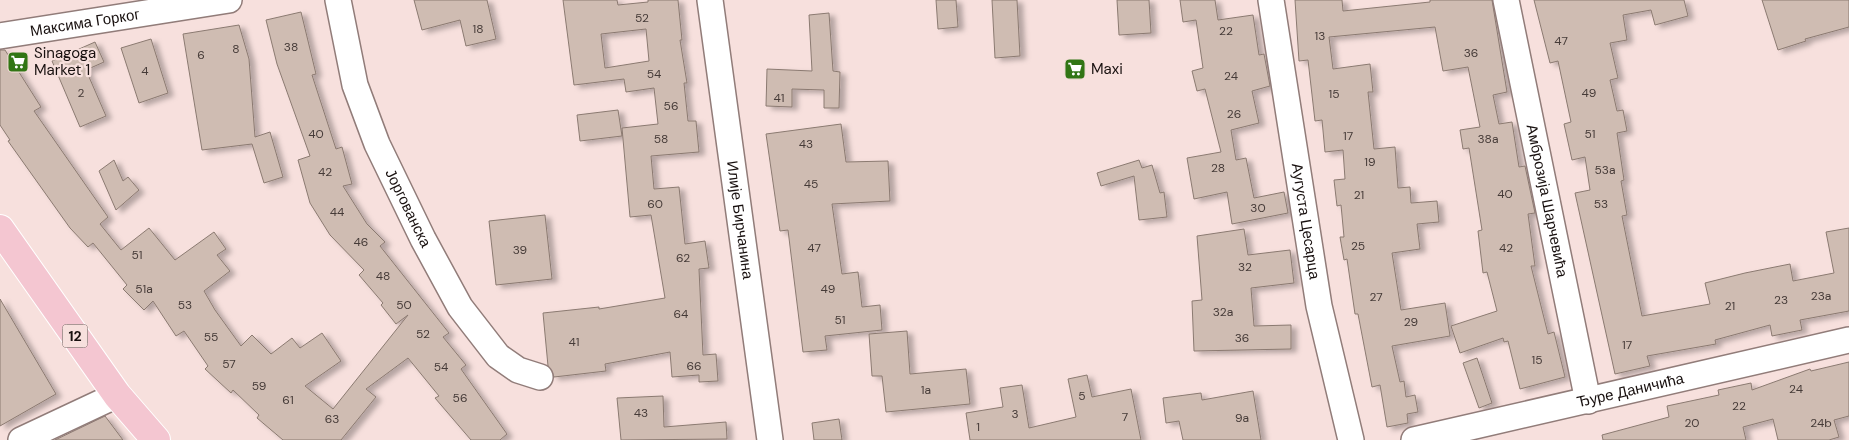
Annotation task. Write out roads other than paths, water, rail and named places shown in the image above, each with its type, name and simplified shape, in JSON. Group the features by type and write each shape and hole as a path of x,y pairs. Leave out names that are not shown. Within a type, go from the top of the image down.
{"main road":[{"name":"12","path":"0,229 117,396 156,440"}],"street":[{"name":"Максима Горког","path":"0,36 229,0"},
{"name":"Јоргованска","path":"338,0 355,85 377,144 460,307 498,356 518,370 540,377"},
{"name":"Илије Бирчанина","path":"710,0 770,440"},
{"name":"Аугуста Цесарца","path":"1271,0 1319,306 1351,440"},
{"name":"Амброзија Шарчевића","path":"1506,0 1588,401"},
{"name":"Ђуре Даничића","path":"1414,440 1849,340"},
{"path":"21,440 117,396"}],"place":[{"name":"Sinagoga Market 1","path":"18,62"},
{"name":"Maxi","path":"1075,69"}]}
